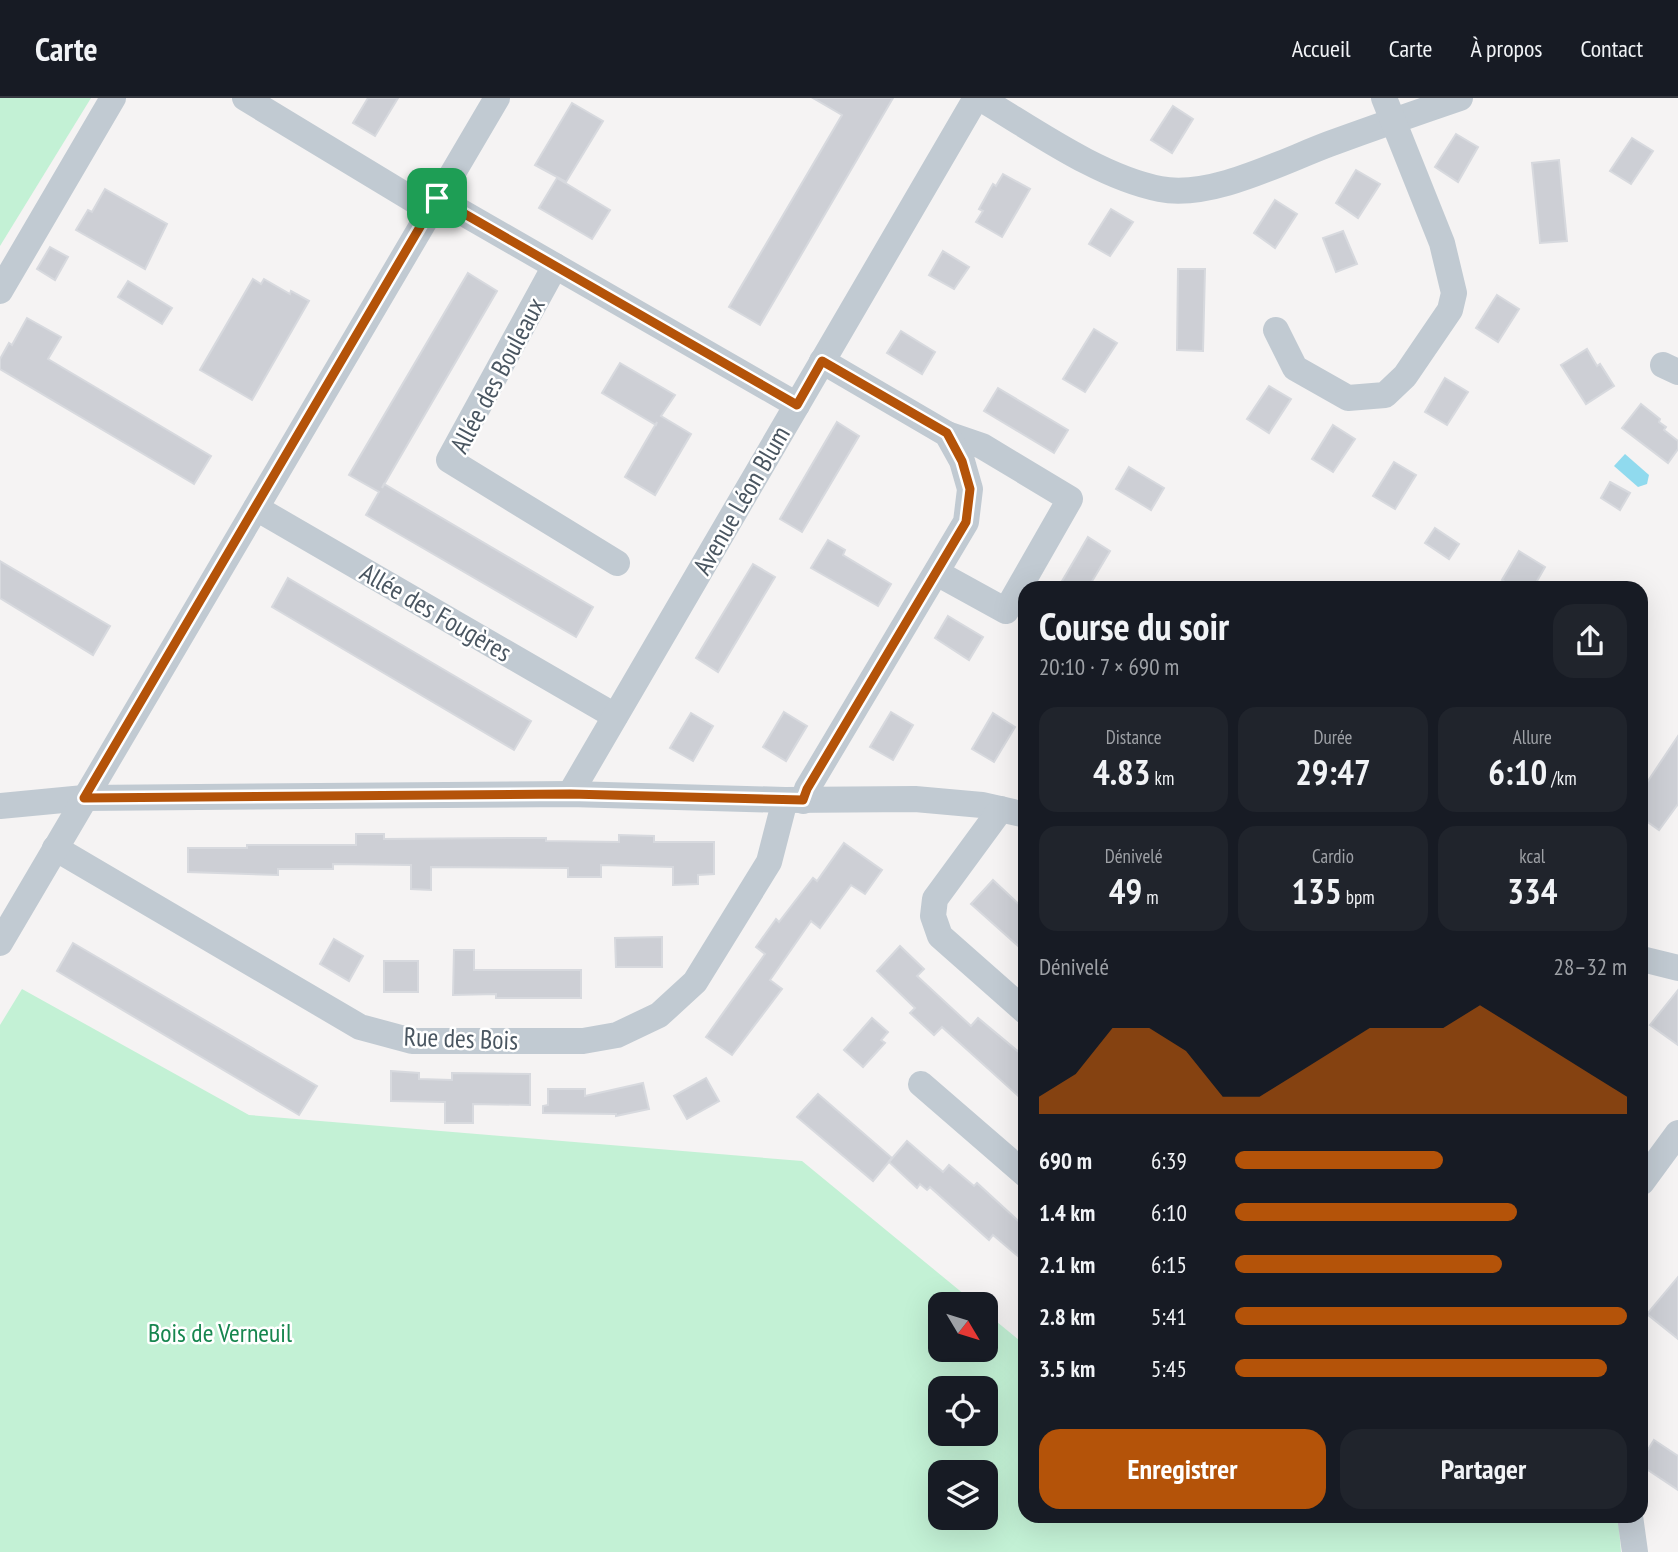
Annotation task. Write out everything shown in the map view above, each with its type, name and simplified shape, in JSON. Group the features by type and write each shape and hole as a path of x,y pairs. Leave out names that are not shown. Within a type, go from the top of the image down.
{"street":[{"path":"0,290 113,98"},
{"path":"245,98 434,204 555,266 797,405"},
{"path":"0,943 497,98"},
{"path":"978,98 1114,176 1158,189 1179,192 1218,186 1388,109 1460,98"},
{"name":"Avenue Léon Blum","path":"570,794 978,98"},
{"path":"1276,330 1295,368 1348,398 1385,395 1405,376 1450,310 1454,293 1442,243 1388,109"},
{"name":"Allée des Bouleaux","path":"555,266 449,460 617,563"},
{"path":"822,361 947,433 982,446 1070,499 1023,581"},
{"name":"Rue des Bois","path":"55,848 360,1027 412,1041 583,1041 617,1035 659,1015 695,982 769,862 794,800 807,789 966,522 970,489 962,461 947,433"},
{"name":"Allée des Fougères","path":"256,509 615,716"},
{"path":"937,573 1006,611 1018,590"},
{"path":"0,806 84,798 570,794 794,800 915,799 982,805 1013,812 935,899 933,916 940,936 1018,1005"},
{"path":"1648,960 1678,968"},
{"path":"921,1084 1018,1168"},
{"path":"1648,1174 1678,1133"},
{"path":"1631,1523 1635,1552"}],"green space":[{"path":"0,98 91,98 0,246"},
{"name":"Bois de Verneuil","path":"22,989 249,1115 802,1161 961,1292 928,1292 928,1362 998,1362 998,1323 1018,1339 1018,1523 1619,1523 1621,1552 0,1552 0,1025"}],"water":[{"path":"1625,454 1649,475 1647,484 1638,487 1614,466"}],"building":[{"path":"368,98 398,98 375,136 353,123"},
{"path":"813,98 893,98 760,325 729,307 842,115"},
{"path":"572,103 603,121 566,182 535,165"},
{"path":"1173,106 1193,119 1172,153 1151,140"},
{"path":"1456,134 1478,147 1458,182 1435,167"},
{"path":"1632,138 1653,151 1631,184 1610,171"},
{"path":"1559,160 1567,241 1540,243 1532,163"},
{"path":"1356,170 1380,184 1358,218 1336,203"},
{"path":"1003,174 1030,189 1002,237 976,222 983,211 979,209 993,184 996,186"},
{"path":"557,178 610,210 592,239 539,208"},
{"path":"105,189 167,224 145,269 76,230 88,210 92,212"},
{"path":"1275,200 1297,214 1275,248 1254,233"},
{"path":"1111,209 1133,222 1110,256 1089,244"},
{"path":"1343,231 1357,264 1336,272 1323,238"},
{"path":"50,247 68,257 55,280 37,269"},
{"path":"943,251 969,267 954,289 929,275"},
{"path":"1178,269 1205,269 1203,351 1177,350"},
{"path":"468,273 497,291 384,484 593,607 576,637 366,515 379,492 349,475"},
{"path":"253,279 261,284 264,279 309,301 252,400 200,370"},
{"path":"128,281 172,308 162,324 118,297"},
{"path":"1497,295 1519,309 1498,342 1476,328"},
{"path":"27,318 61,337 48,359 211,456 194,484 0,369 0,359 9,343 12,345"},
{"path":"1094,329 1117,343 1085,392 1063,379"},
{"path":"901,331 935,352 922,374 887,353"},
{"path":"1587,349 1614,386 1586,404 1561,365"},
{"path":"620,363 675,395 661,416 691,434 655,495 625,477 655,425 602,393"},
{"path":"1445,378 1468,392 1447,425 1425,412"},
{"path":"1269,386 1291,399 1269,433 1247,419"},
{"path":"998,388 1068,430 1054,453 984,411"},
{"path":"1641,404 1660,419 1659,422 1666,427 1664,430 1678,441 1678,449 1668,463 1622,428"},
{"path":"837,422 859,436 802,532 780,519"},
{"path":"1333,425 1355,439 1333,472 1312,459"},
{"path":"1394,462 1416,475 1395,509 1373,496"},
{"path":"1129,467 1164,488 1151,510 1116,489"},
{"path":"1610,482 1630,493 1620,510 1601,498"},
{"path":"1435,528 1459,544 1449,559 1425,543"},
{"path":"1088,537 1110,551 1092,581 1062,581"},
{"path":"828,540 845,550 843,555 891,584 878,606 811,568"},
{"path":"1519,551 1545,567 1537,581 1502,580"},
{"path":"0,561 110,626 93,655 0,598"},
{"path":"753,564 775,577 718,672 696,658"},
{"path":"288,578 531,721 514,750 272,607"},
{"path":"948,616 983,637 969,660 935,638"},
{"path":"784,712 807,726 786,761 763,747"},
{"path":"891,712 913,725 893,760 870,747"},
{"path":"691,713 713,726 693,761 670,748"},
{"path":"993,713 1015,727 994,762 972,749"},
{"path":"1678,736 1678,804 1659,830 1648,822 1648,781"},
{"path":"356,834 384,834 384,839 546,838 546,841 619,842 619,835 654,836 654,842 714,842 714,874 698,875 698,884 673,885 673,867 601,865 601,877 568,877 568,868 431,867 431,890 411,889 411,865 333,864 333,869 278,869 278,875 188,872 188,848 356,845"},
{"path":"844,843 882,870 865,894 851,885 820,928 811,921 770,980 782,989 732,1055 706,1037 765,954 756,947 776,919 779,922 813,878 817,881"},
{"path":"993,880 1018,903 1018,946 971,904"},
{"path":"662,937 662,967 616,967 615,938"},
{"path":"334,939 363,956 349,981 320,964"},
{"path":"73,943 317,1086 299,1115 57,971"},
{"path":"900,946 924,969 917,976 971,1026 978,1018 1018,1051 1018,1096 942,1027 934,1035 910,1013 915,1008 877,971"},
{"path":"454,950 474,950 474,970 581,970 581,998 453,995"},
{"path":"384,961 418,961 418,992 384,992"},
{"path":"1678,990 1678,1045 1650,1025"},
{"path":"872,1018 888,1032 881,1040 885,1043 863,1067 844,1050"},
{"path":"391,1071 419,1073 419,1079 452,1080 452,1073 530,1074 530,1105 473,1104 473,1123 445,1123 445,1102 391,1101"},
{"path":"706,1078 719,1101 687,1119 674,1096"},
{"path":"643,1083 649,1109 616,1116 543,1113 543,1106 548,1105 548,1089 585,1089 585,1096"},
{"path":"818,1094 892,1158 873,1181 797,1117"},
{"path":"907,1141 943,1172 949,1165 974,1186 977,1183 1018,1221 1018,1256 993,1235 989,1240 930,1187 927,1190 920,1184 917,1188 889,1162"},
{"path":"1678,1277 1678,1339 1648,1313"},
{"path":"1654,1440 1678,1456 1678,1490 1648,1470 1648,1450"}],"route":[{"path":"437,198 797,405 822,361 947,433 962,461 970,489 966,522 807,789 803,800 570,794 84,798 437,198"}]}
